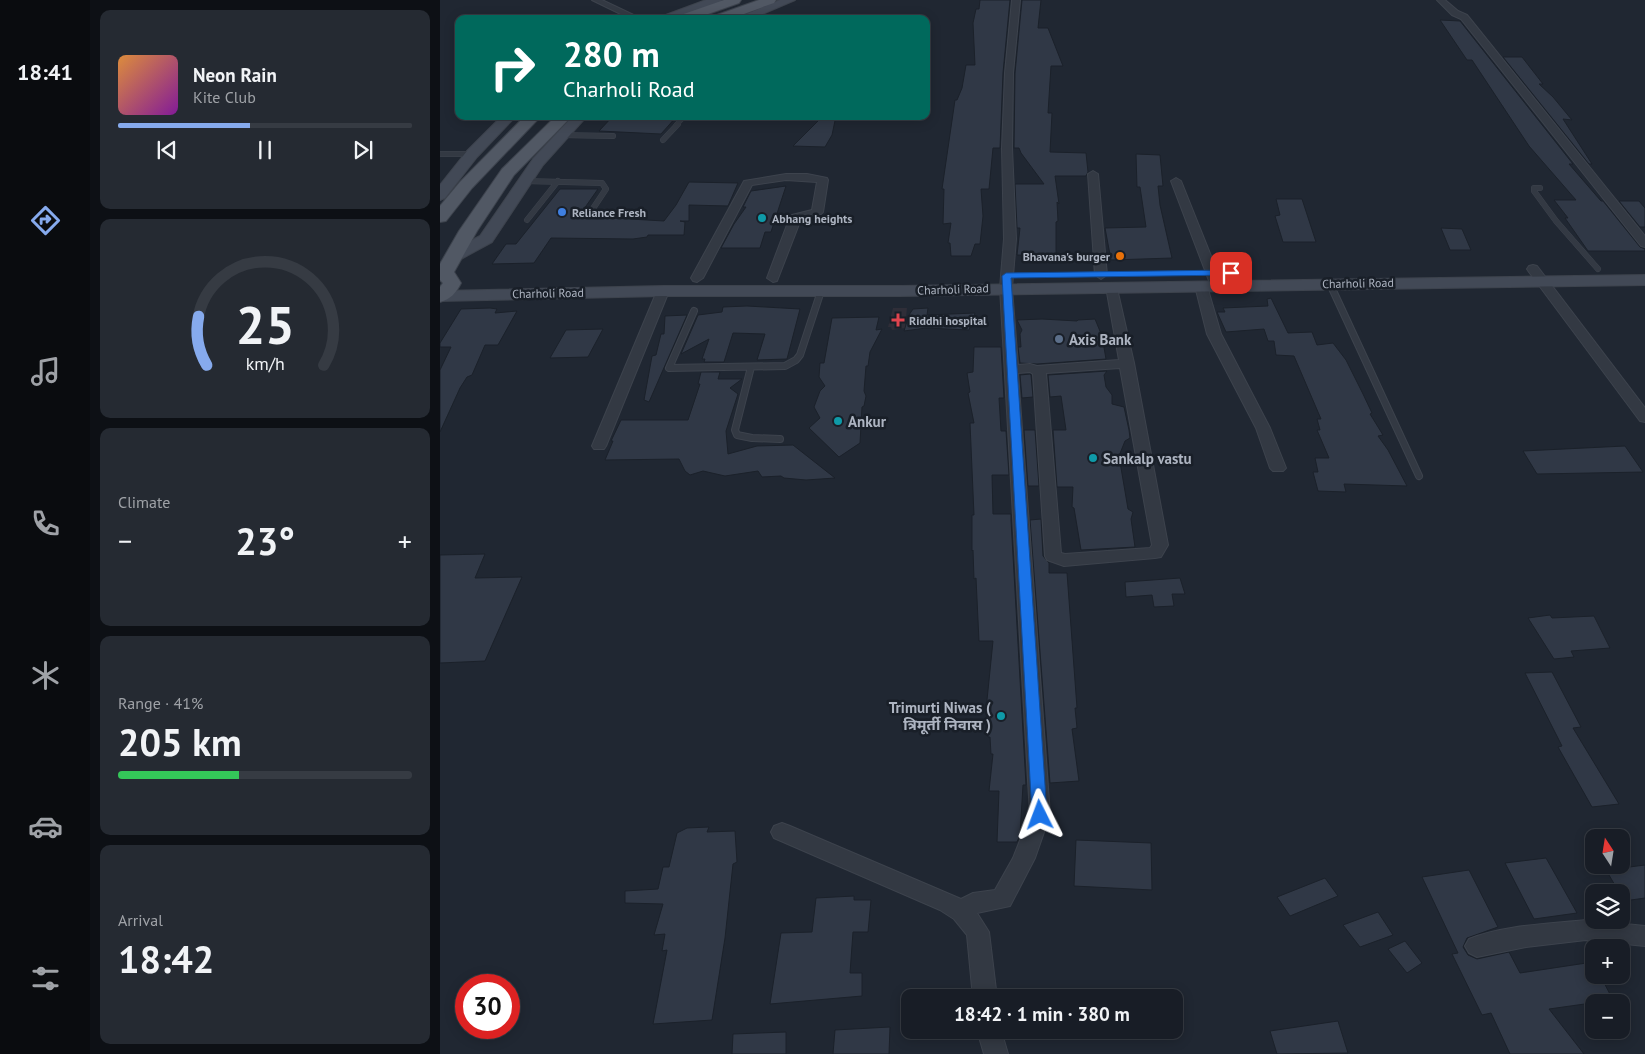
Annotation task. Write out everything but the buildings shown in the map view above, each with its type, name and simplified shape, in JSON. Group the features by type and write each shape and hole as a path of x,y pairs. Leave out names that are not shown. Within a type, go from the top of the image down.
{"main road":[{"path":"693,15 736,0"},
{"path":"738,15 770,0"},
{"path":"440,217 466,185 530,120"},
{"path":"445,280 468,231 508,172 562,120"}],"street":[{"path":"596,0 620,7 632,15"},
{"path":"672,15 717,0"},
{"path":"742,15 790,0"},
{"path":"962,912 974,903 1002,899 1016,877 1033,839 1040,815 1006,282 1010,239 1007,148 1009,72 1016,0"},
{"path":"1442,0 1455,13 1464,17 1645,244"},
{"path":"440,194 472,154 506,120"},
{"path":"445,280 486,239 524,181 561,135 577,120"},
{"path":"1037,370 1040,374 1053,556 1064,560 1155,552 1160,545 1127,363 1107,281 1093,174"},
{"path":"697,278 748,183 757,179 815,178 823,180 817,212 796,217 773,278"},
{"path":"1176,181 1210,282 1214,334 1263,428 1278,468"},
{"name":"Charholi Road","path":"576,287 697,278 1330,284 1537,275 1598,269 1645,268"},
{"path":"1537,275 1645,418"},
{"name":"Charholi Road","path":"1210,282 1537,275 1645,280"},
{"name":"Charholi Road","path":"445,280 663,291 821,291 1006,282"},
{"path":"599,446 663,291"},
{"path":"1012,370 1030,368 1037,370 1127,363"},
{"path":"782,832 948,903 962,912 978,932 984,989"},
{"path":"1477,946 1526,937 1586,930 1645,936"},
{"path":"992,1039 996,1054"}],"lane":[{"path":"663,140 681,120"},
{"path":"561,135 613,136"},
{"path":"440,154 472,154"},
{"path":"524,181 597,182 605,186 606,189 590,213"},
{"path":"527,220 558,182"},
{"path":"1540,188 1534,188 1534,191 1556,221 1598,269"},
{"path":"1330,284 1419,476"},
{"path":"694,311 669,368 785,366 800,356 821,291"},
{"path":"751,367 734,430 737,435 742,437 780,439"}],"shaded area":[{"name":"Riddhi hospital","path":"893,308 907,308 905,328 892,330 891,327 888,327"}],"place":[{"name":"Reliance Fresh","path":"562,212"},
{"name":"Abhang heights","path":"762,218"},
{"name":"Bhavana's burger","path":"1120,256"},
{"name":"Riddhi hospital","path":"898,320"},
{"name":"Axis Bank","path":"1059,339"},
{"name":"Ankur","path":"838,421"},
{"name":"Sankalp vastu","path":"1093,458"},
{"name":"Trimurti Niwas ( त्रिमूर्ती निवास )","path":"1001,716"}],"route":[{"path":"1040,815 1006,276 1231,273"}]}
